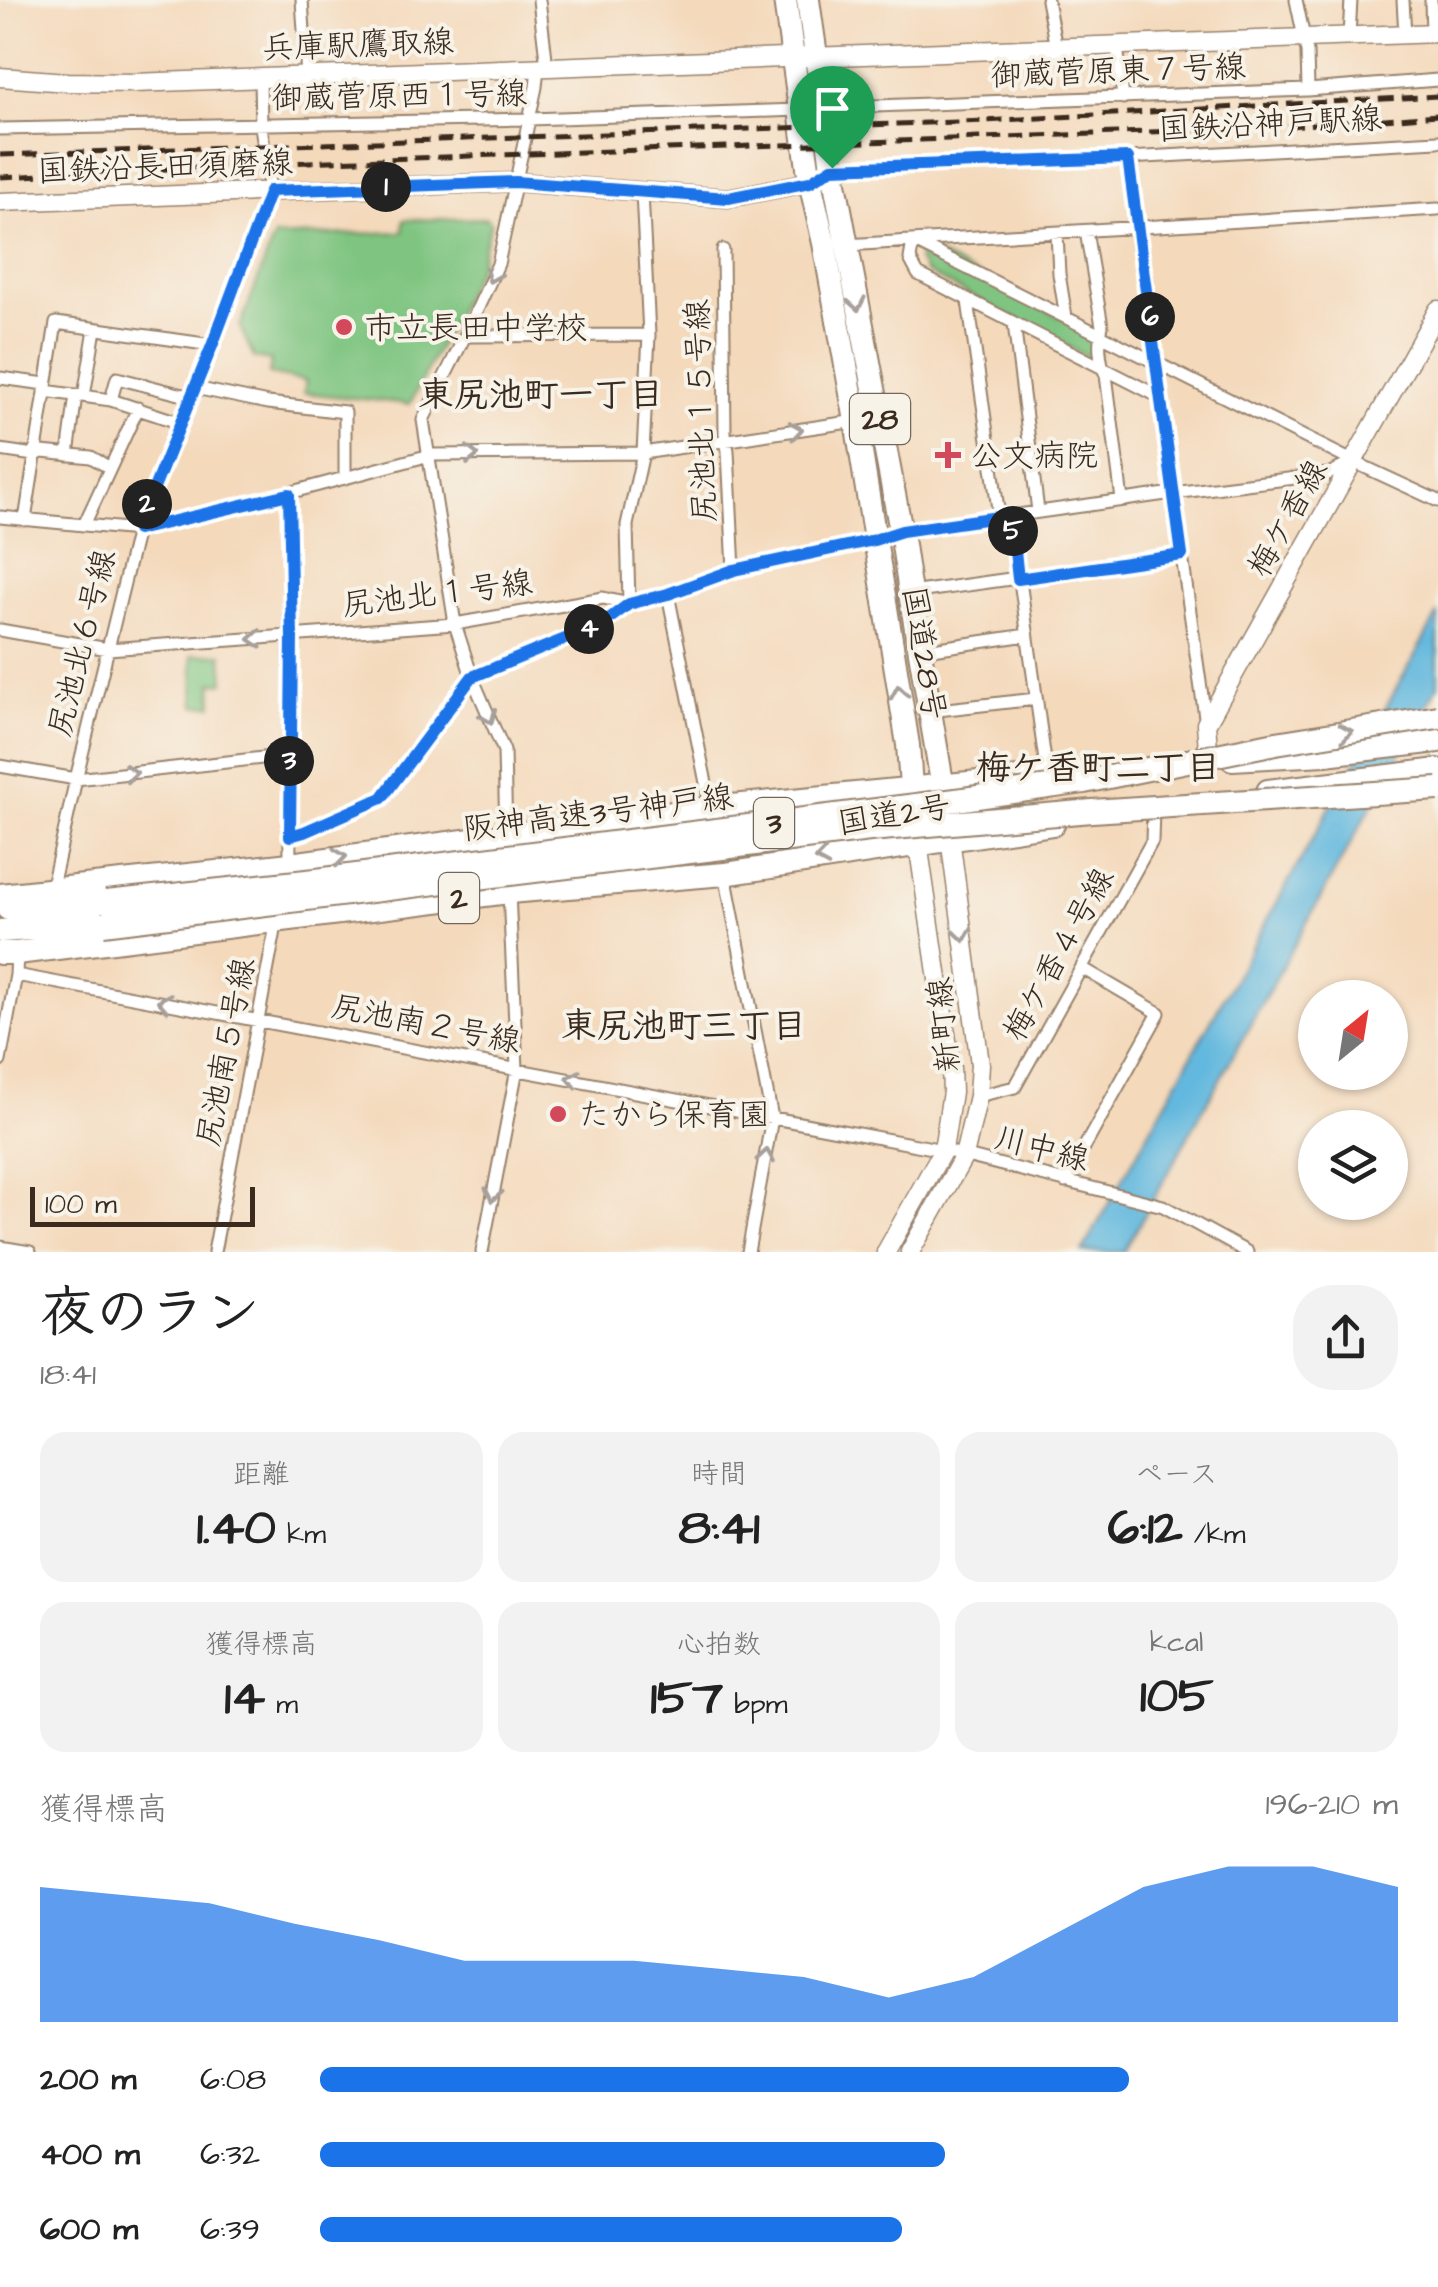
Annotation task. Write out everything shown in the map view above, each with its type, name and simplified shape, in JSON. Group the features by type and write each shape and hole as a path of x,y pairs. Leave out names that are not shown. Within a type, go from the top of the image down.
{"highway":[{"name":"国道28号","path":"784,0 804,57 812,109 832,168 902,531 950,838"},
{"name":"国道28号","path":"804,57 808,0"},
{"name":"国道28号","path":"812,109 810,182 856,421 908,745 918,843"},
{"name":"阪神高速3号神戸線","path":"5,936 106,902 334,878 956,800 1084,782 1276,743 1438,717"},
{"name":"国道2号","path":"0,895 290,864 712,808 1438,741"},
{"name":"国道2号","path":"5,936 277,920 509,892 725,874 1331,782 1438,770"},
{"name":"阪神高速3号神戸線","path":"5,936 956,822 1438,789"}],"street":[{"path":"302,0 307,77"},
{"path":"506,836 504,751 454,624 423,420 498,264 542,67 539,0"},
{"path":"1047,0 1056,48"},
{"path":"1296,0 1307,52 1308,90"},
{"path":"1348,36 1350,0"},
{"path":"1403,0 1405,35"},
{"path":"1431,0 1435,33"},
{"name":"兵庫駅鷹取線","path":"0,77 94,84 1435,33"},
{"path":"1117,45 1123,98"},
{"path":"260,78 261,126 270,191"},
{"name":"御蔵菅原東７号線","path":"812,109 1308,90 1438,80"},
{"name":"御蔵菅原西１号線","path":"0,130 529,120 812,109"},
{"name":"国鉄沿神戸駅線","path":"832,168 1128,158 1438,141"},
{"path":"1128,158 1209,760"},
{"path":"810,182 832,168"},
{"name":"国鉄沿長田須磨線","path":"0,202 515,182 728,198 810,182"},
{"name":"尻池北６号線","path":"52,891 137,530 270,191"},
{"path":"290,836 382,798 472,677 602,624 629,604 627,526 643,453 648,334 642,192"},
{"path":"846,245 1438,209"},
{"path":"1086,231 1102,326 1102,367 1122,500"},
{"path":"1057,232 1058,274 1066,318"},
{"path":"914,241 910,259 918,274 1160,397"},
{"path":"914,241 1354,462 1438,500"},
{"name":"尻池北１５号線","path":"722,250 734,570"},
{"path":"968,300 998,509 1012,523 1046,775"},
{"name":"梅ケ香線","path":"1206,724 1438,310"},
{"path":"25,520 56,323 212,346"},
{"path":"1014,324 1038,512"},
{"path":"68,455 95,328"},
{"path":"465,336 648,334"},
{"path":"0,378 111,400 181,422"},
{"path":"111,400 117,378 193,393 344,412 345,478"},
{"path":"84,525 138,408"},
{"path":"0,516 137,530 430,455 643,453 856,421"},
{"path":"0,450 91,457 110,468"},
{"name":"尻池北１号線","path":"0,630 108,649 454,624 603,598 629,604 734,570 902,531 1328,474 1354,462"},
{"path":"277,920 290,864 289,494"},
{"path":"910,593 1182,555"},
{"path":"668,594 712,808"},
{"path":"919,651 1026,636"},
{"path":"929,710 1036,698"},
{"path":"0,766 76,779 289,755"},
{"name":"梅ケ香４号線","path":"978,1096 1015,1087 1152,841 1153,811"},
{"name":"新町線","path":"910,1252 964,1156 978,1096 980,1064 950,838"},
{"name":"新町線","path":"886,1252 943,1150 952,1092 918,843"},
{"path":"725,874 772,1118 748,1252"},
{"path":"482,1252 517,1068 509,892"},
{"name":"尻池南５号線","path":"214,1252 277,920"},
{"path":"0,1061 5,936"},
{"name":"尻池南２号線","path":"5,936 260,1020 943,1150"},
{"path":"1065,1182 1159,1013 1082,968"},
{"name":"川中線","path":"943,1150 1163,1206 1247,1252"},
{"path":"0,1247 30,1252"}],"green space":[{"name":"市立長田中学校","path":"486,218 491,222 478,268 410,404 304,393 306,381 269,374 271,361 254,358 240,327 274,237 403,232 404,220"},
{"path":"924,248 1097,336 1099,356 1092,359 925,272 918,259"},
{"path":"222,654 224,682 212,683 213,705 195,706 192,655"}],"water":[{"path":"1438,614 1438,686 1124,1252 1082,1252"}],"railway":[{"path":"0,155 985,121 1438,96"},
{"path":"0,177 329,161 1262,128 1438,115"}],"place":[{"name":"市立長田中学校","path":"344,327"},
{"name":"公文病院","path":"948,455"},
{"name":"たから保育園","path":"558,1114"}],"district":[{"name":"東尻池町一丁目","path":"541,394"},
{"name":"梅ケ香町二丁目","path":"1098,767"},
{"name":"東尻池町三丁目","path":"684,1025"}],"route":[{"path":"1128,158 1182,555 1018,579 1012,523 1005,516 902,531 734,570 629,604 602,624 472,677 382,798 290,836 289,494 137,530 270,191 515,182 728,198 810,182 832,168 1128,158"}]}
